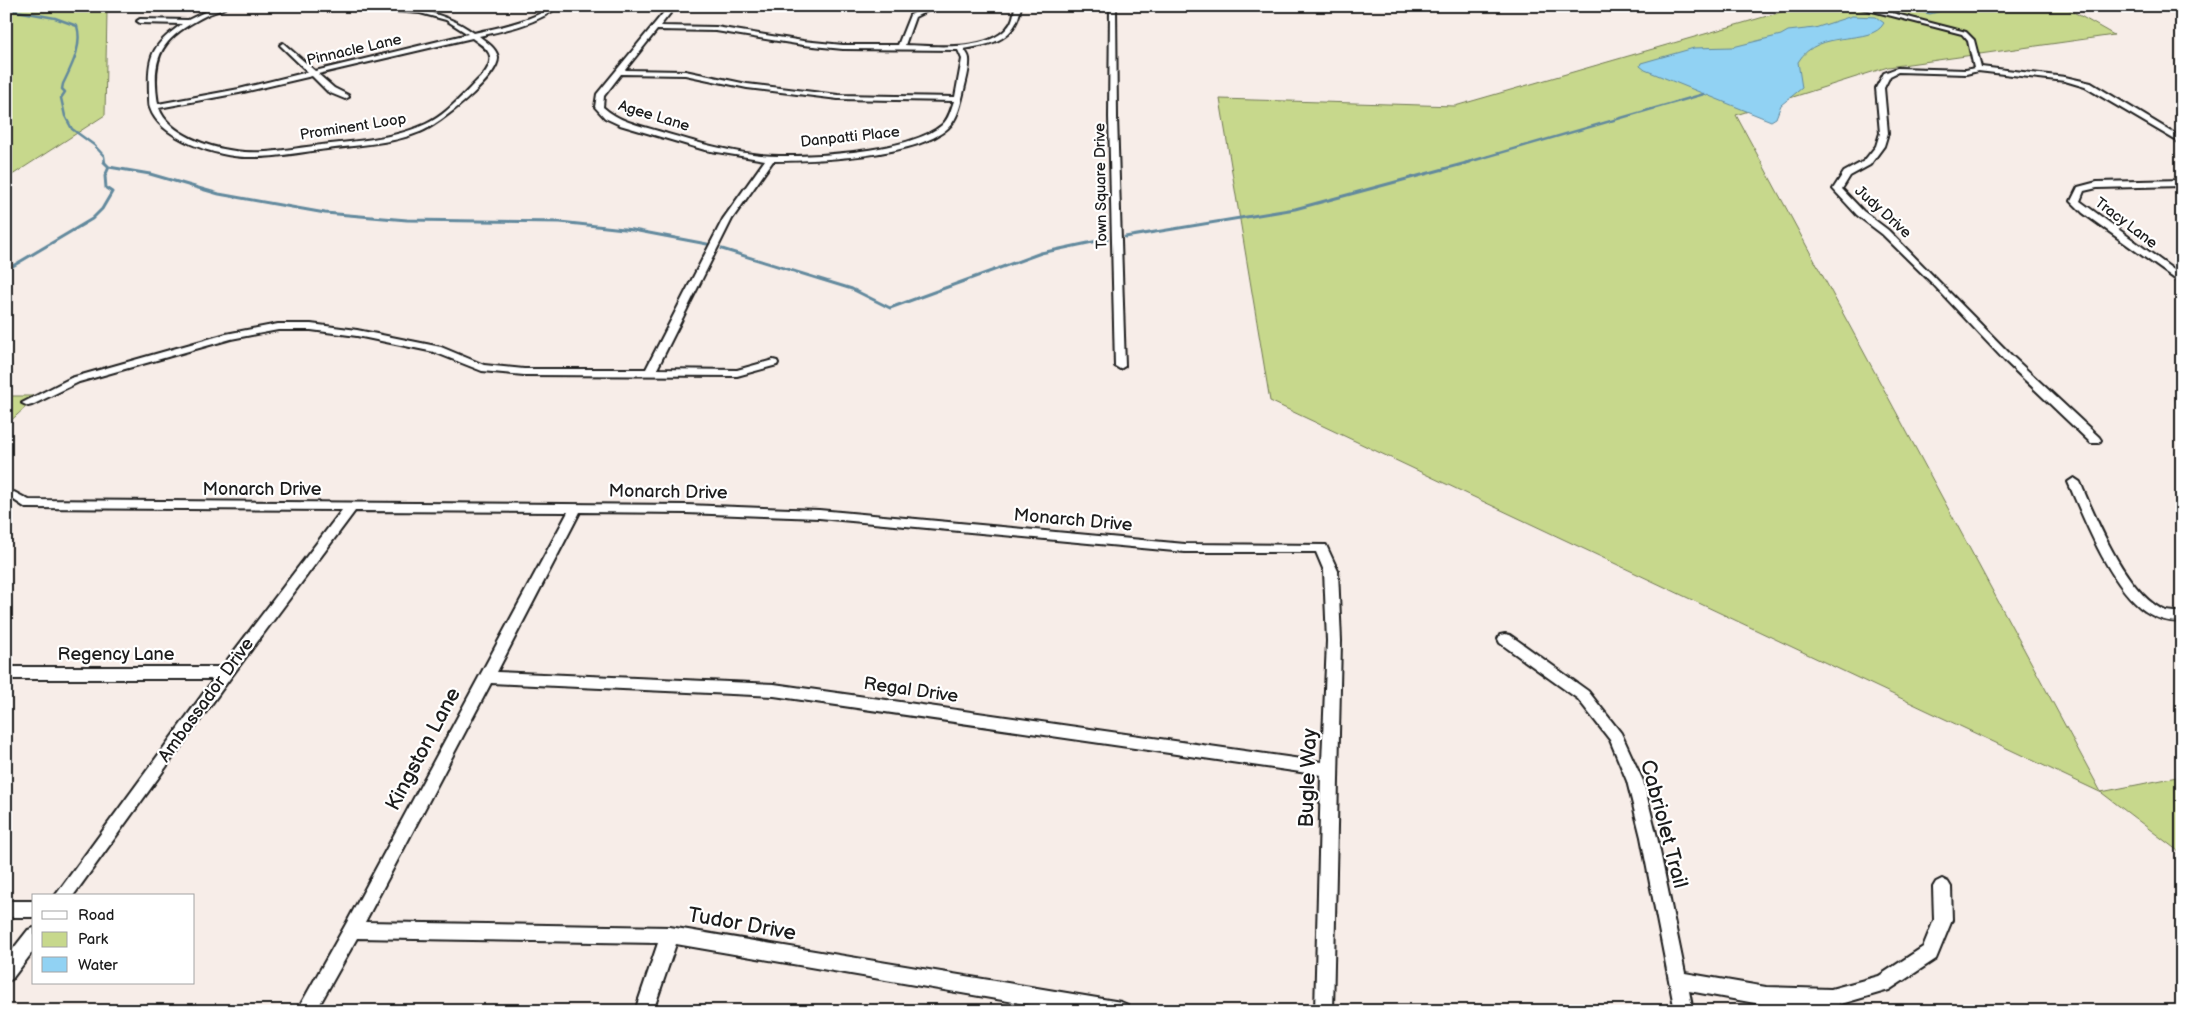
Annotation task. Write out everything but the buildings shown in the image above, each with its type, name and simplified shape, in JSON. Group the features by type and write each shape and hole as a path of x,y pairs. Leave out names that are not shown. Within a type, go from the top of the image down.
{"street":[{"name":"Prominent Loop","path":"154,107 159,118 175,132 219,150 238,155 275,154 394,137 420,129 438,121 490,72 495,62 494,54 490,48 451,21 432,14 406,10 328,6"},
{"name":"Pinnacle Lane","path":"154,107 239,91 473,36 521,23 545,14 556,6"},
{"name":"Agee Lane","path":"673,6 600,96 599,107 608,116 623,123 729,152 770,158"},
{"path":"656,28 716,29 803,43 843,47 900,49 960,48 1003,35 1012,27 1018,6"},
{"name":"Town Square Drive","path":"1113,6 1120,366"},
{"path":"1856,6 1964,33 1971,40 1978,69 2065,79 2088,85 2182,142"},
{"path":"154,107 154,57 168,38 192,22 221,7"},
{"path":"900,49 912,16 927,9"},
{"path":"140,21 192,22"},
{"path":"283,45 331,90 345,97"},
{"name":"Danpatti Place","path":"770,158 828,156 877,151 910,144 931,136 946,127 953,115 966,59 960,48"},
{"name":"Judy Drive","path":"1978,69 1966,72 1897,70 1887,75 1880,88 1884,126 1880,146 1867,163 1848,174 1837,189 1860,213 1885,232 2009,358 2095,440"},
{"path":"620,72 685,73 747,86 838,97 957,99"},
{"path":"650,372 728,219 770,158"},
{"name":"Tracy Lane","path":"2182,183 2097,185 2081,189 2075,201 2182,281"},
{"path":"28,403 75,380 230,336 278,327 311,327 366,334 437,349 482,368 524,372 737,373 773,363"},
{"path":"2074,482 2108,553 2122,576 2142,600 2162,615 2182,617"},
{"name":"Monarch Drive","path":"14,496 26,504 577,507 819,514 1185,548 1321,548"},
{"name":"Ambassador Drive","path":"64,894 226,673 351,507"},
{"name":"Kingston Lane","path":"306,1011 352,930 577,507"},
{"name":"Bugle Way","path":"1321,548 1331,571 1334,641 1329,770 1324,1011"},
{"name":"Cabriolet Trail","path":"1505,639 1583,695 1616,737 1636,781 1684,1011"},
{"name":"Regency Lane","path":"6,672 226,673"},
{"name":"Regal Drive","path":"485,677 774,690 1329,770"},
{"path":"1678,980 1766,996 1831,998 1883,984 1930,953 1944,920 1942,887"},
{"path":"6,909 32,909"},
{"name":"Tudor Drive","path":"352,930 670,935 1121,1011"},
{"path":"644,1011 670,935"},
{"path":"6,974 32,939"}],"green space":[{"path":"6,6 118,6 107,11 105,115 6,179"},
{"path":"1802,6 2063,6 2114,35 1888,67 1736,115 2101,792 2182,776 2182,854 2102,793 1270,401 1220,99 1455,106"},
{"path":"6,396 38,396 6,425"}],"water":[{"path":"1894,6 1988,6 1945,10 1930,14"},
{"path":"1852,16 1876,17 1884,23 1877,30 1868,34 1831,41 1807,51 1798,62 1802,88 1781,105 1776,118 1771,121 1645,70 1640,66 1641,63 1694,48 1733,47 1781,35 1788,31 1815,28"}],"waterway":[{"path":"6,9 55,18 77,26 77,49 63,84 62,89 65,92 61,98 65,116 72,129 94,145 104,156 105,163"},
{"path":"1465,163 1704,94"},
{"path":"1125,237 1295,209 1470,162"},
{"path":"105,163 109,167"},
{"path":"6,270 92,219 102,209 112,192 106,188 105,176 109,167"},
{"path":"109,167 150,174 219,194 325,213 407,220 560,222 633,230 707,244"},
{"path":"722,249 852,289 890,308 1041,253 1107,239"}]}
